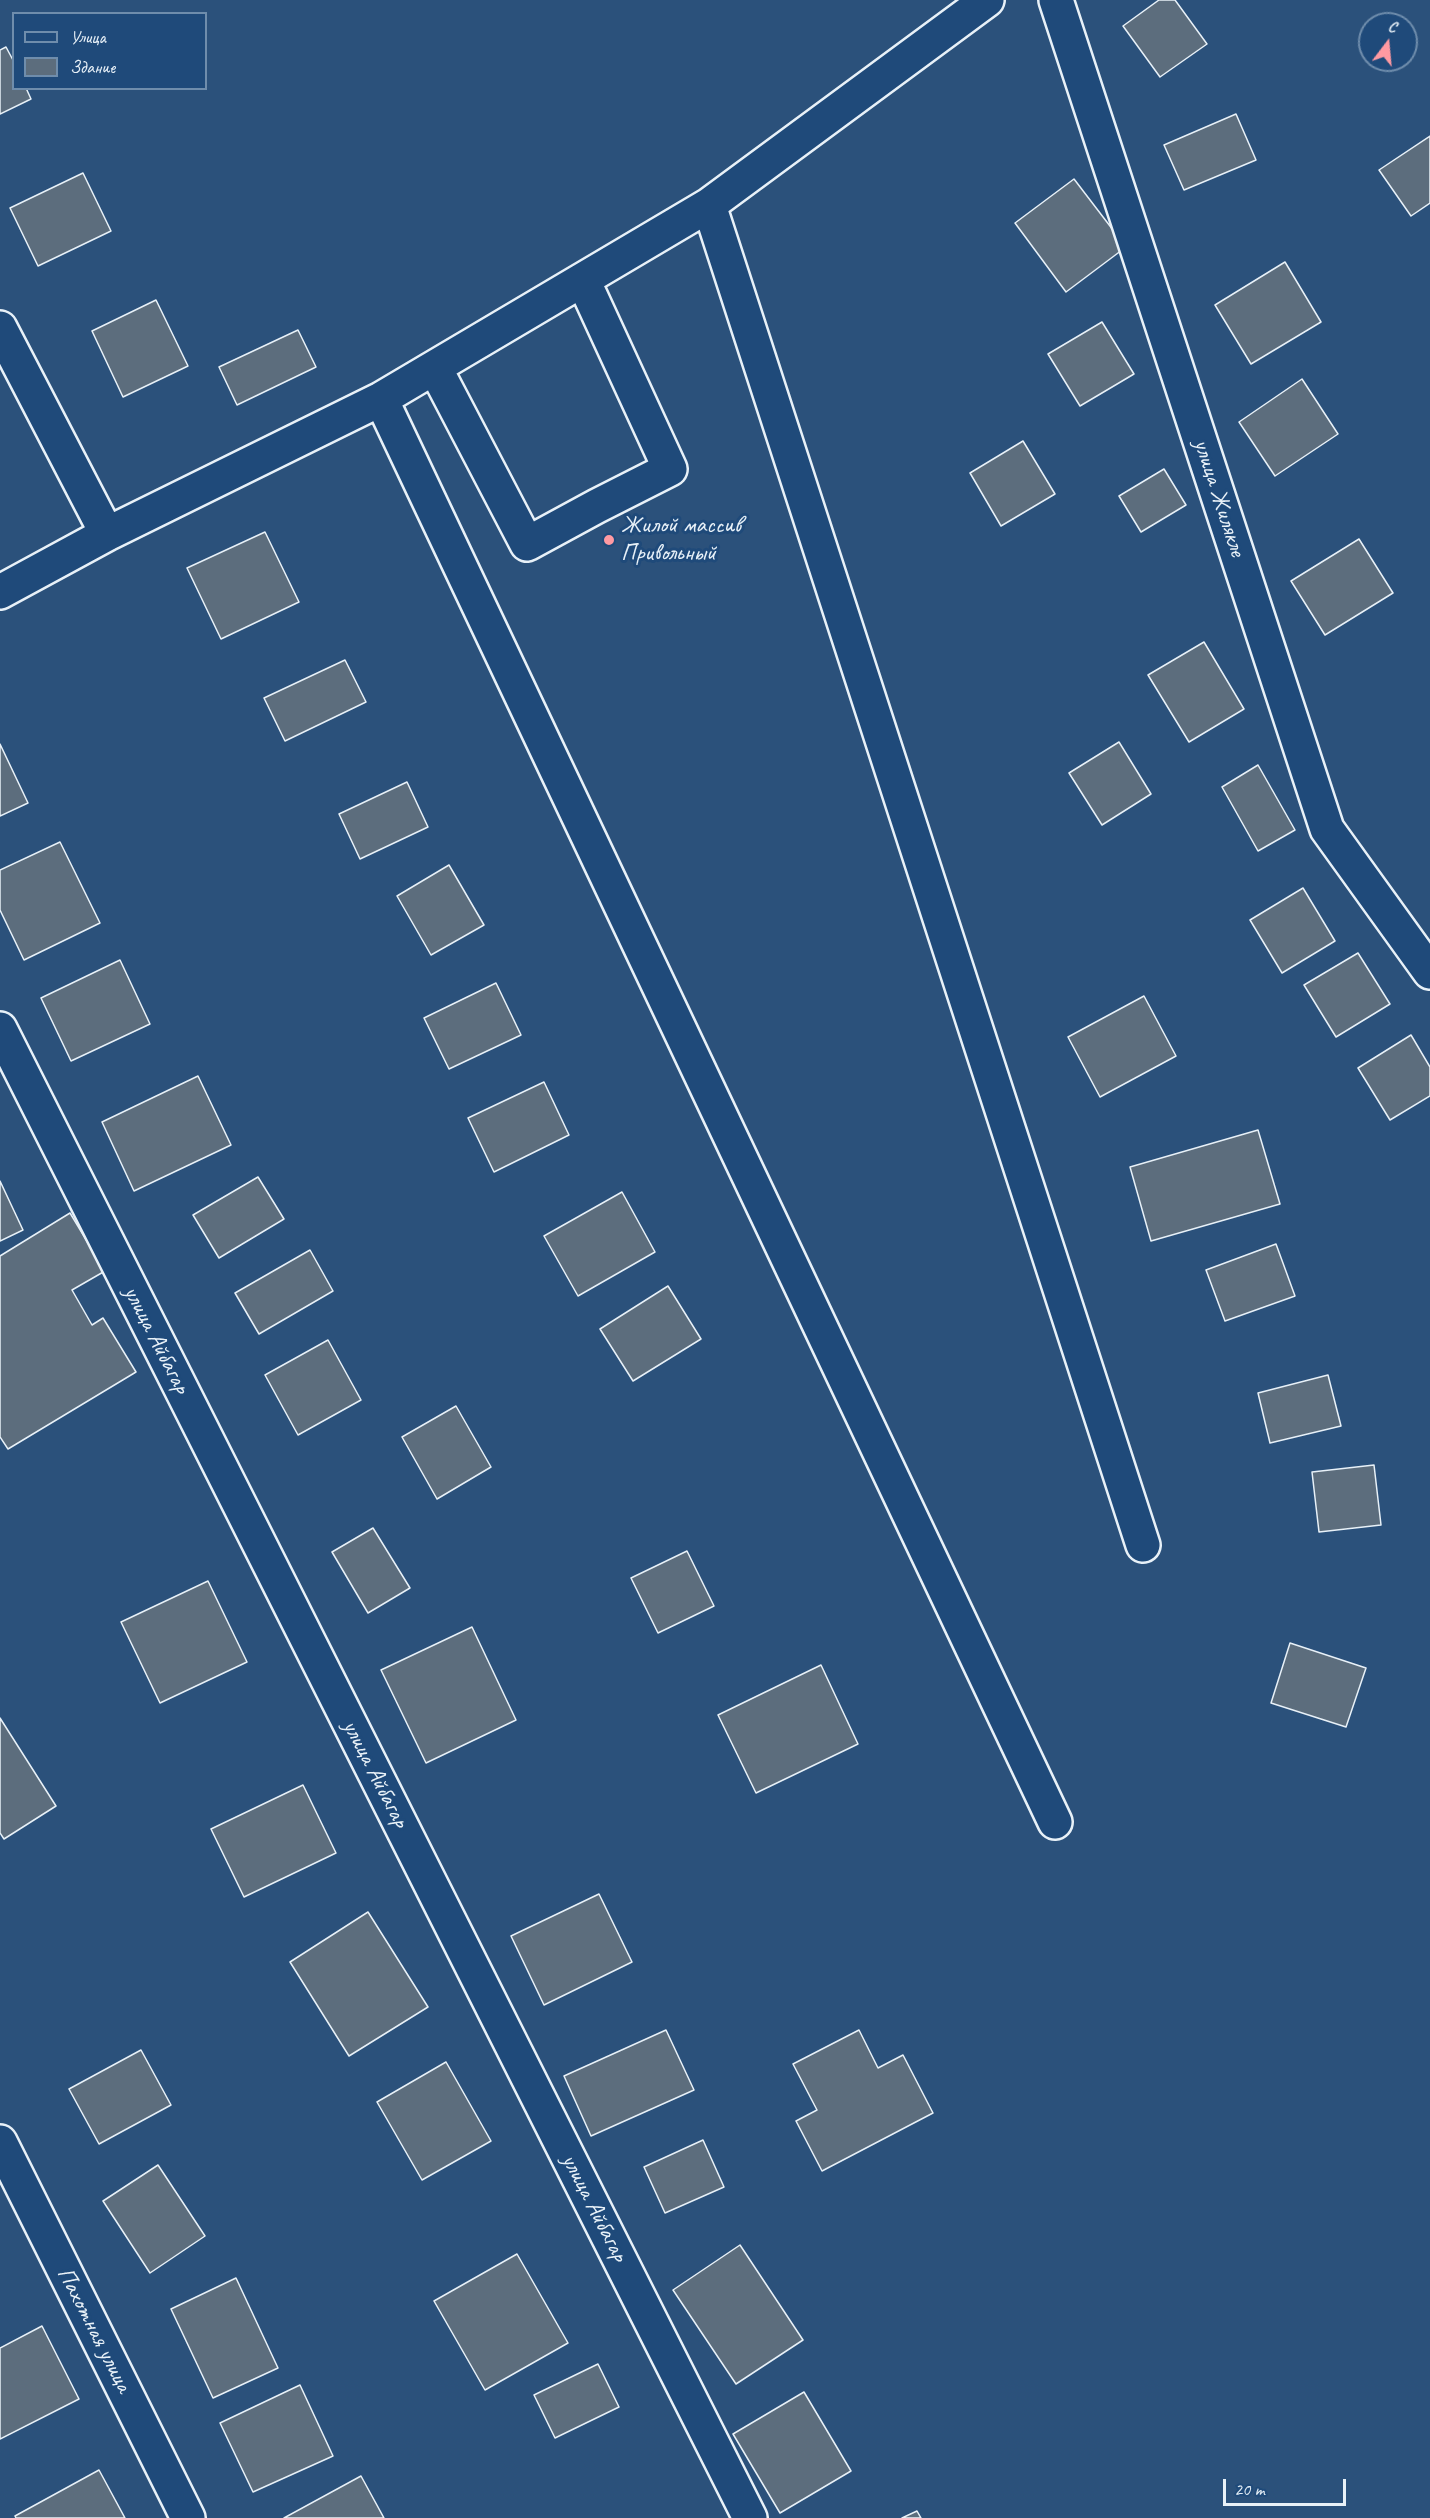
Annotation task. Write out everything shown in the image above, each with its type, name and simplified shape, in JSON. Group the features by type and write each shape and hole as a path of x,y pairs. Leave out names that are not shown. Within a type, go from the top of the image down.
{"street":[{"path":"0,592 107,534 381,399 709,205 987,0"},
{"name":"улица Жилякле","path":"1056,0 1327,829 1430,972"},
{"path":"709,205 1143,1545"},
{"path":"435,368 527,544 670,469 583,280"},
{"path":"0,328 107,534"},
{"path":"381,399 1055,1822"},
{"name":"улица Айбагар","path":"0,1029 750,2518"},
{"name":"Пахотная улица","path":"0,2142 188,2518"}],"building":[{"path":"1159,0 1175,0 1207,44 1160,77 1123,26"},
{"path":"6,47 12,58 12,90 27,90 31,99 0,114 0,50"},
{"path":"1236,114 1256,160 1184,190 1164,145"},
{"path":"1430,136 1430,203 1411,216 1379,170"},
{"path":"83,173 111,231 38,266 10,208"},
{"path":"1074,179 1126,247 1066,292 1015,223"},
{"path":"1285,262 1321,322 1251,364 1215,305"},
{"path":"156,300 188,366 123,397 92,331"},
{"path":"1102,322 1134,374 1080,406 1048,354"},
{"path":"298,330 316,367 237,405 219,367"},
{"path":"1302,379 1338,434 1275,476 1239,422"},
{"path":"1023,441 1055,494 1001,526 970,473"},
{"path":"1164,469 1186,505 1141,532 1119,496"},
{"path":"265,532 299,602 221,639 187,568"},
{"path":"1359,539 1393,593 1325,635 1291,581"},
{"path":"1204,642 1244,709 1189,742 1148,675"},
{"path":"345,660 366,702 285,741 264,698"},
{"path":"1119,742 1151,794 1102,825 1069,773"},
{"path":"0,744 28,803 0,816"},
{"path":"1258,765 1295,830 1258,851 1222,787"},
{"path":"407,782 428,827 360,859 339,814"},
{"path":"60,842 100,923 24,960 0,910 0,870"},
{"path":"449,865 484,925 431,955 397,896"},
{"path":"1303,888 1335,941 1282,973 1250,920"},
{"path":"1358,953 1390,1004 1336,1037 1304,985"},
{"path":"120,960 150,1024 71,1061 41,998"},
{"path":"496,983 521,1035 449,1069 424,1018"},
{"path":"1144,996 1176,1056 1100,1097 1068,1037"},
{"path":"1411,1035 1430,1067 1430,1096 1390,1120 1358,1068"},
{"path":"198,1076 231,1145 134,1191 102,1122"},
{"path":"544,1082 569,1135 494,1172 468,1118"},
{"path":"1258,1130 1280,1204 1151,1241 1130,1167"},
{"path":"258,1177 284,1219 219,1258 193,1215"},
{"path":"0,1181 23,1230 0,1241"},
{"path":"622,1192 655,1252 578,1296 544,1236"},
{"path":"70,1213 105,1271 72,1290 92,1325 103,1318 136,1372 8,1449 0,1437 0,1256"},
{"path":"1276,1244 1295,1296 1225,1321 1206,1270"},
{"path":"310,1250 333,1291 259,1334 235,1293"},
{"path":"668,1286 701,1339 633,1381 600,1329"},
{"path":"328,1340 361,1400 298,1435 265,1375"},
{"path":"1328,1375 1341,1426 1270,1443 1258,1393"},
{"path":"456,1406 491,1467 437,1499 402,1437"},
{"path":"1374,1465 1381,1525 1319,1532 1312,1472"},
{"path":"373,1528 410,1588 368,1613 332,1552"},
{"path":"687,1551 714,1606 658,1633 631,1578"},
{"path":"208,1581 247,1662 160,1703 121,1622"},
{"path":"472,1627 516,1720 426,1763 381,1670"},
{"path":"1290,1643 1366,1668 1346,1727 1271,1703"},
{"path":"821,1665 858,1744 756,1793 718,1715"},
{"path":"0,1718 56,1806 4,1839 0,1833"},
{"path":"303,1785 336,1853 244,1897 211,1829"},
{"path":"599,1894 632,1962 544,2005 511,1936"},
{"path":"368,1912 428,2007 349,2056 290,1962"},
{"path":"666,2030 694,2090 591,2136 564,2076"},
{"path":"859,2030 878,2068 903,2055 933,2113 822,2171 796,2121 817,2110 793,2064"},
{"path":"141,2050 171,2105 99,2144 69,2089"},
{"path":"446,2062 491,2141 422,2180 377,2102"},
{"path":"703,2140 724,2187 665,2213 644,2167"},
{"path":"158,2165 205,2236 150,2273 103,2201"},
{"path":"740,2245 803,2340 736,2384 673,2290"},
{"path":"517,2254 568,2343 485,2390 434,2301"},
{"path":"236,2278 278,2368 213,2398 171,2309"},
{"path":"42,2326 79,2399 0,2439 0,2348"},
{"path":"598,2364 619,2407 555,2438 534,2395"},
{"path":"300,2385 333,2456 253,2492 220,2423"},
{"path":"804,2392 851,2471 780,2513 733,2434"},
{"path":"99,2470 125,2518 16,2518 15,2516"},
{"path":"361,2476 384,2518 284,2518"},
{"path":"917,2511 921,2518 902,2518"}],"place":[{"name":"Жилой массив Привольный","path":"609,540"}]}
